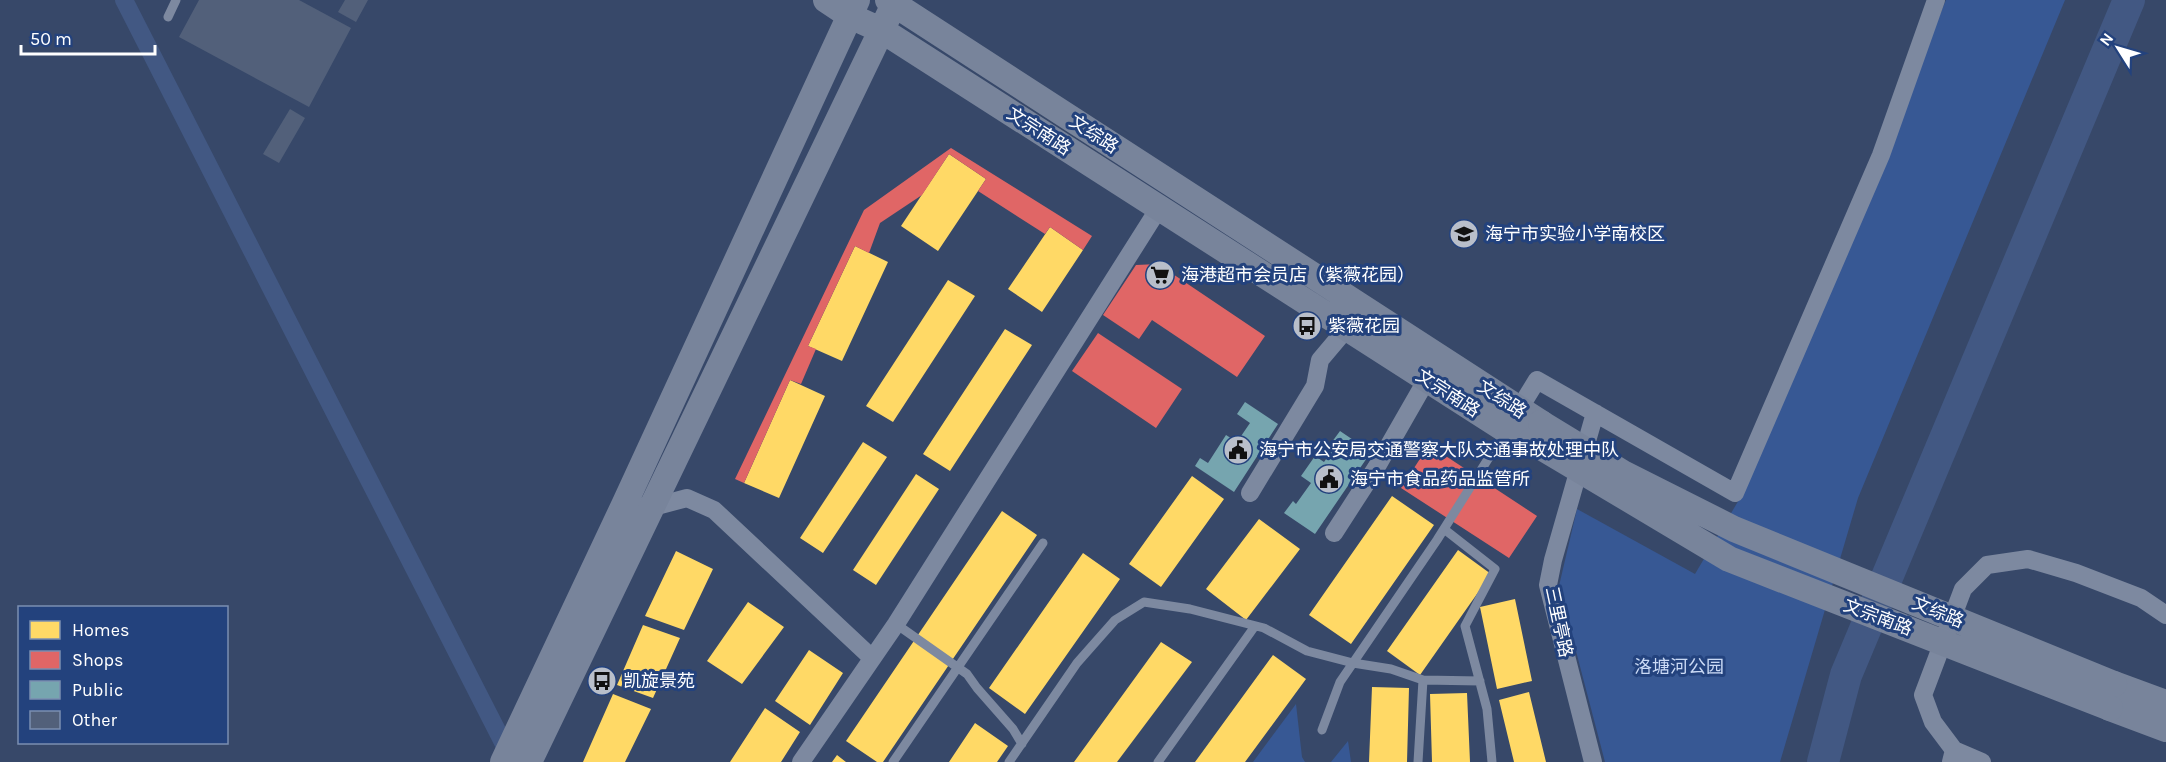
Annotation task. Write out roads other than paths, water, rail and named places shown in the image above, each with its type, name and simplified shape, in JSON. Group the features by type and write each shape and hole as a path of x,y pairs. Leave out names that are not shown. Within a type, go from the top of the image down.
{"main road":[{"name":"文宗南路","path":"826,0 854,8 883,31 1427,379 1536,432 1729,559 2112,696"},
{"path":"529,762 883,31 893,1"},
{"name":"文综路","path":"893,1 1513,420"},
{"path":"503,762 854,8"},
{"path":"2112,696 2166,704"},
{"path":"2112,696 2166,729"}],"street":[{"path":"1513,420 1537,380 1735,493 1881,155 1936,0"},
{"path":"801,762 896,624 1159,208"},
{"path":"1250,493 1315,386 1320,360 1347,328"},
{"path":"1334,533 1376,468 1427,379"},
{"name":"三里亭路","path":"1593,762 1548,585 1595,413"},
{"path":"624,505 653,507 687,498 714,510 872,658"},
{"path":"1982,762 1953,756 1934,722 1923,695 1963,589 1987,565 2028,559 2076,573 2141,598 2166,615"}],"lane":[{"path":"168,17 176,0"},
{"path":"1322,730 1340,682 1444,529 1513,420"},
{"path":"1444,529 1495,569 1465,626 1487,709 1492,762"},
{"path":"893,762 1043,543"},
{"path":"1009,762 1077,663 1115,620 1144,602 1190,609 1264,628 1308,651 1353,663 1391,669 1423,681 1480,681"},
{"path":"896,624 967,674 976,688 1013,729 1022,744"},
{"path":"1158,762 1255,626"},
{"path":"1418,762 1423,681"}],"waterway":[{"path":"124,0 512,760"},
{"path":"1823,762 1846,675 2129,0"}],"place":[{"name":"海宁市实验小学南校区","path":"1464,234"},
{"name":"海港超市会员店（紫薇花园）","path":"1160,275"},
{"name":"紫薇花园","path":"1307,326"},
{"name":"海宁市公安局交通警察大队交通事故处理中队","path":"1238,450"},
{"name":"海宁市食品药品监管所","path":"1329,479"},
{"name":"凯旋景苑","path":"602,681"}],"park label":[{"name":"洛塘河公园","path":"1679,667"}]}
